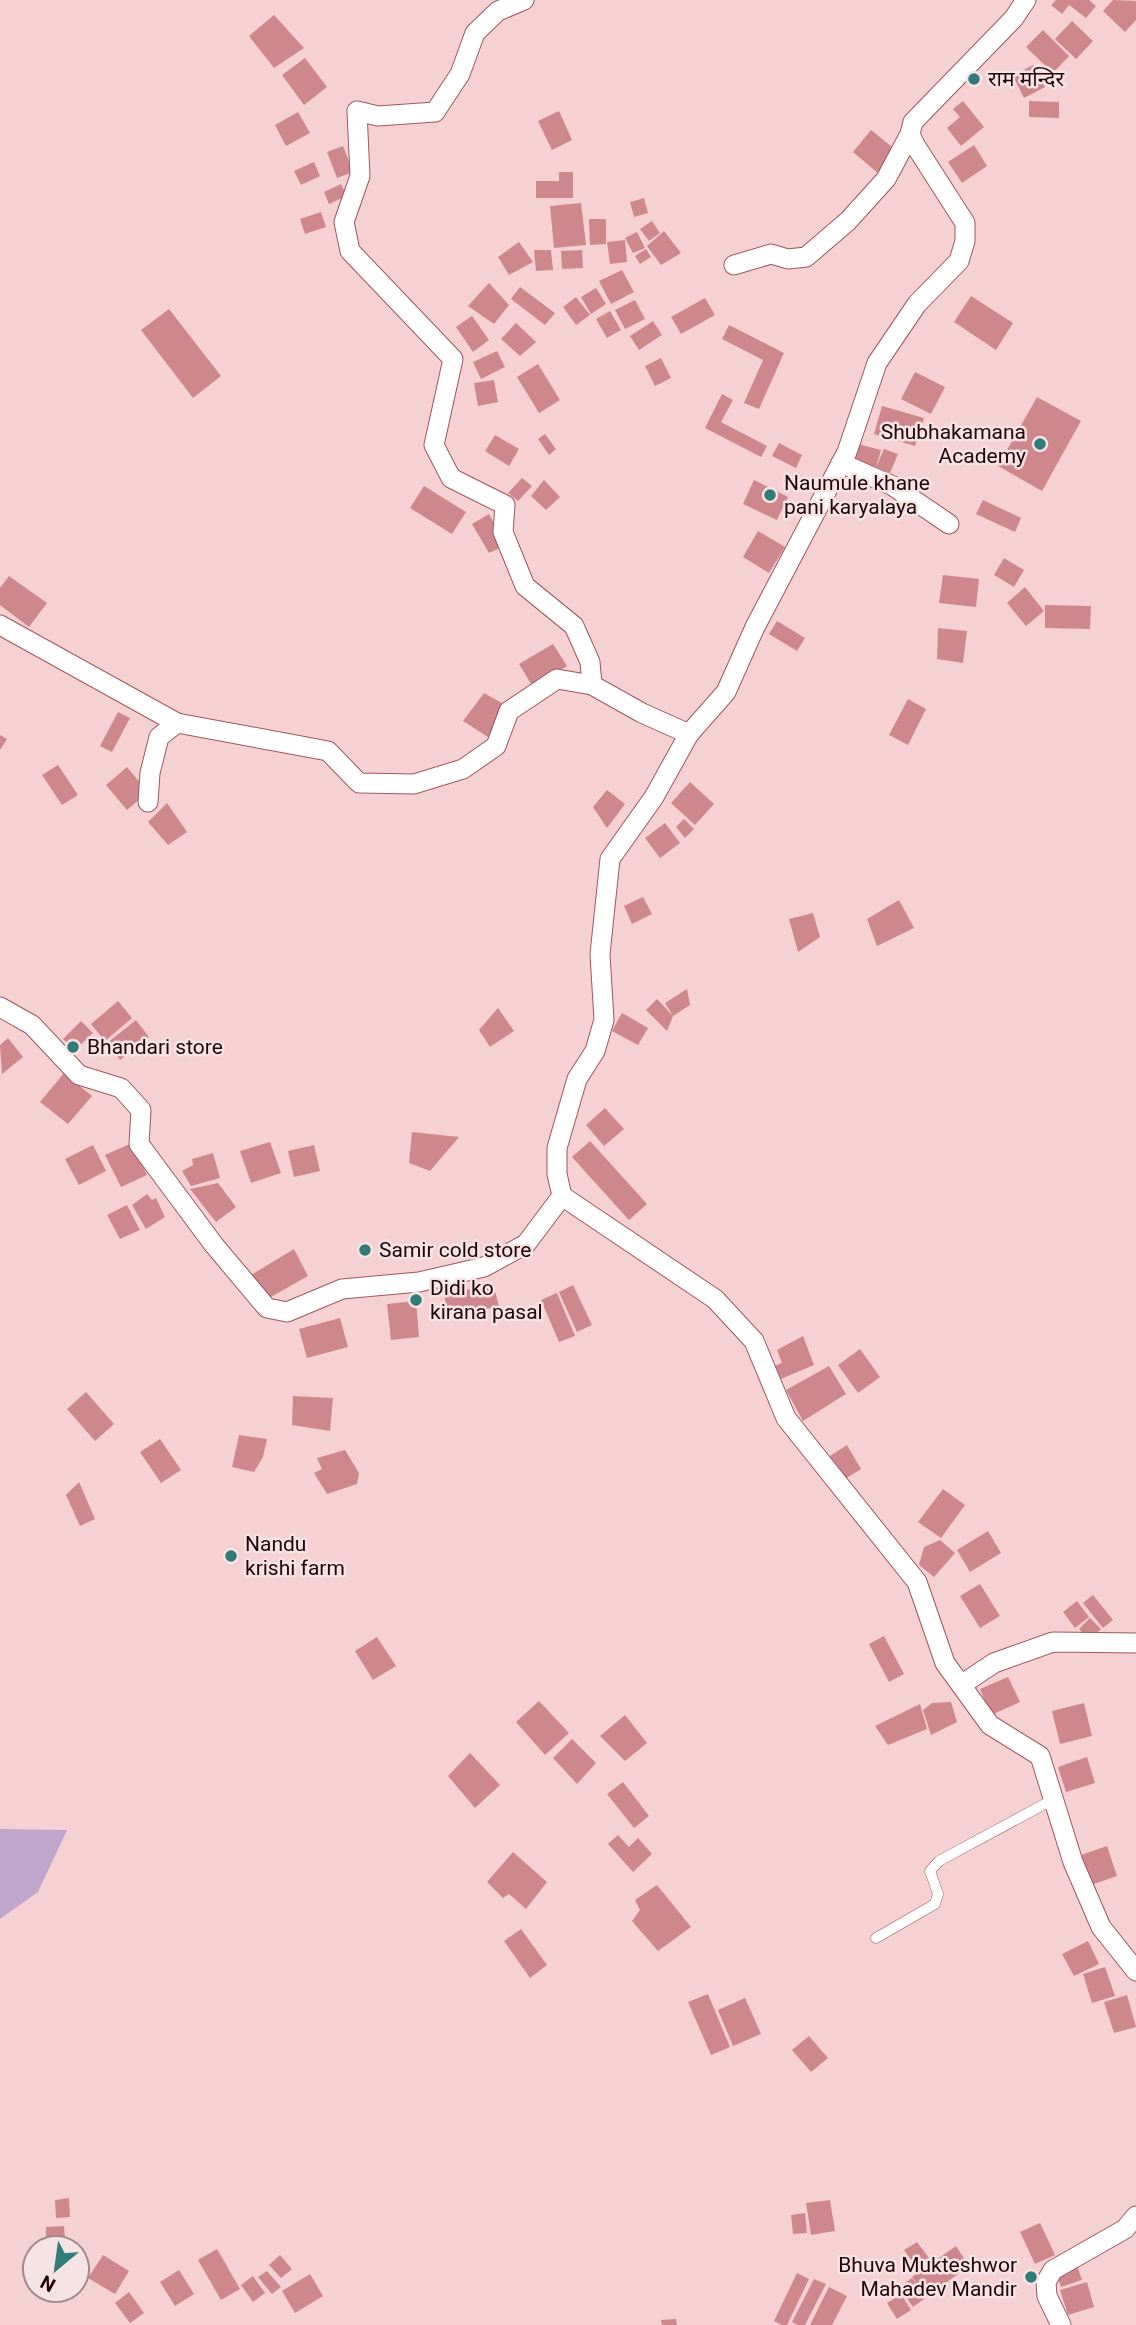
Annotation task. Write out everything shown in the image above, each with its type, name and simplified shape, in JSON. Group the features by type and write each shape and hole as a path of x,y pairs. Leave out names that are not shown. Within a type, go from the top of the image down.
{"street":[{"path":"524,0 498,11 475,33 460,74 435,112 378,116 356,111 360,176 344,222 350,251 453,359 434,445 451,478 505,505 503,532 524,586 574,626 590,662 592,685"},
{"path":"734,265 771,254 788,259 806,257 848,221 886,179 911,134 913,122 1014,18 1026,0"},
{"path":"0,1007 32,1025 79,1075 121,1088 128,1095 141,1110 139,1144 214,1245 267,1308 288,1312 342,1289 419,1282 484,1268 526,1244 562,1196 556,1148 576,1079 595,1051 604,1020 600,954 610,859 654,797 689,734 726,692 755,627 841,463 877,363 917,304 959,261 965,241 965,223 911,134"},
{"path":"841,463 893,486 949,524"},
{"path":"0,625 177,723 328,751 359,783 414,784 463,769 496,746 509,711 557,678 592,685 642,713 689,734"},
{"path":"148,802 150,773 159,737 177,723"},
{"path":"562,1196 715,1299 754,1341 786,1418 917,1582 945,1663 990,1725 1040,1756 1073,1862 1101,1927 1136,1971"},
{"path":"961,1685 995,1663 1053,1642 1136,1643"},
{"path":"1061,2325 1047,2296 1046,2282 1053,2270 1125,2230 1136,2216"}],"lane":[{"path":"876,1938 935,1904 938,1894 930,1871 939,1861 1055,1799"}],"shaded area":[{"path":"0,1829 67,1830 38,1892 0,1919"}],"building":[{"path":"1056,0 1089,0 1096,6 1086,18 1069,5 1062,14 1051,5"},
{"path":"1113,0 1136,1 1136,20 1125,32 1103,11"},
{"path":"274,15 304,48 274,68 249,36"},
{"path":"1072,21 1093,41 1076,59 1055,39"},
{"path":"1043,30 1069,56 1053,73 1026,47"},
{"path":"305,58 327,87 304,105 282,75"},
{"path":"1033,65 1045,87 1024,98 1013,76"},
{"path":"963,101 984,127 961,146 947,128 960,117 953,109"},
{"path":"1029,101 1059,102 1059,118 1029,117"},
{"path":"559,111 572,140 552,150 538,121"},
{"path":"298,112 310,133 286,146 275,125"},
{"path":"871,130 897,151 879,174 853,152"},
{"path":"974,145 987,166 962,183 948,162"},
{"path":"343,146 353,172 337,178 327,152"},
{"path":"314,162 320,176 301,185 294,171"},
{"path":"559,172 573,172 573,198 536,198 536,181 559,181"},
{"path":"341,184 347,196 329,204 324,192"},
{"path":"644,198 648,213 634,217 630,202"},
{"path":"581,203 586,245 554,248 550,206"},
{"path":"321,212 326,227 305,234 300,219"},
{"path":"589,219 606,219 606,244 590,245"},
{"path":"652,221 660,233 649,241 640,229"},
{"path":"664,231 681,253 661,265 647,246"},
{"path":"637,232 645,248 633,253 625,238"},
{"path":"625,240 627,262 610,264 607,242"},
{"path":"519,242 533,262 509,275 498,257"},
{"path":"646,249 651,257 640,264 635,256"},
{"path":"534,250 551,250 553,270 536,271"},
{"path":"582,250 583,268 562,269 561,251"},
{"path":"622,270 634,292 611,304 599,281"},
{"path":"489,283 509,305 494,324 468,306"},
{"path":"520,287 555,313 545,325 511,299"},
{"path":"596,288 606,304 591,314 581,297"},
{"path":"971,296 1013,323 996,350 954,322"},
{"path":"576,297 590,315 576,325 563,307"},
{"path":"705,298 715,315 681,334 671,317"},
{"path":"635,300 645,319 625,329 615,310"},
{"path":"169,309 221,376 193,398 141,330"},
{"path":"610,311 621,330 607,338 596,319"},
{"path":"472,316 489,340 473,352 456,327"},
{"path":"653,321 662,335 639,350 630,336"},
{"path":"516,323 536,342 520,356 501,339"},
{"path":"729,325 784,353 759,409 744,403 763,360 722,339"},
{"path":"497,351 505,367 481,379 473,362"},
{"path":"661,358 671,378 655,386 645,366"},
{"path":"538,364 560,400 539,413 517,377"},
{"path":"915,372 945,387 931,414 901,399"},
{"path":"494,380 498,402 478,406 474,383"},
{"path":"722,394 733,400 721,422 767,446 761,457 705,428"},
{"name":"Shubhakamana Academy","path":"1037,397 1081,421 1042,491 998,466"},
{"path":"882,406 924,418 915,446 874,434"},
{"path":"545,434 556,449 549,455 538,439"},
{"path":"495,435 519,449 509,466 485,451"},
{"path":"779,443 802,455 796,468 772,456"},
{"path":"858,444 881,450 876,467 854,461"},
{"path":"884,449 898,454 890,473 876,467"},
{"path":"522,478 532,486 518,501 508,493"},
{"path":"544,480 560,497 546,510 531,496"},
{"path":"754,480 788,497 777,520 743,504"},
{"path":"424,486 466,512 452,534 410,508"},
{"path":"983,500 1021,518 1015,532 976,514"},
{"path":"489,514 506,545 489,553 472,524"},
{"path":"758,531 785,547 769,573 743,557"},
{"path":"1004,558 1024,570 1014,587 994,575"},
{"path":"943,575 979,579 976,607 939,603"},
{"path":"9,576 47,603 29,627 0,605 0,588"},
{"path":"1025,587 1044,611 1026,626 1007,603"},
{"path":"1045,605 1091,606 1090,629 1045,628"},
{"path":"777,621 805,638 797,651 769,634"},
{"path":"938,628 967,631 963,663 937,659"},
{"path":"553,644 567,666 533,687 519,664"},
{"path":"484,693 507,706 488,737 463,721"},
{"path":"908,699 926,709 908,745 889,735"},
{"path":"118,712 130,718 112,752 100,746"},
{"path":"0,735 7,739 0,750"},
{"path":"58,765 78,795 62,805 42,775"},
{"path":"127,767 148,792 127,810 106,785"},
{"path":"690,782 714,804 695,825 671,803"},
{"path":"607,790 625,804 607,828 593,807"},
{"path":"167,803 187,832 168,845 148,822"},
{"path":"684,819 694,829 685,838 676,827"},
{"path":"665,823 680,843 660,858 645,838"},
{"path":"643,897 652,914 632,924 624,906"},
{"path":"899,900 914,928 877,946 867,919"},
{"path":"813,913 820,937 798,952 789,919"},
{"path":"687,989 690,1005 673,1016 665,1003"},
{"path":"657,999 673,1016 667,1031 646,1010"},
{"path":"118,1001 132,1018 105,1041 91,1024"},
{"path":"498,1008 514,1031 490,1047 479,1030"},
{"path":"622,1013 648,1028 638,1045 612,1031"},
{"path":"136,1020 149,1037 120,1060 107,1043"},
{"path":"81,1021 93,1033 75,1050 63,1039"},
{"path":"8,1038 23,1057 2,1074 0,1045"},
{"path":"64,1073 92,1096 68,1124 40,1102"},
{"path":"605,1108 624,1129 604,1146 586,1125"},
{"path":"412,1132 459,1137 430,1171 409,1163"},
{"path":"590,1141 647,1204 629,1220 572,1157"},
{"path":"270,1142 281,1173 251,1183 240,1151"},
{"path":"132,1143 147,1175 121,1187 105,1155"},
{"path":"93,1145 106,1171 79,1185 65,1159"},
{"path":"314,1145 320,1171 294,1177 288,1151"},
{"path":"213,1153 220,1178 191,1186 182,1171 193,1165 192,1159"},
{"path":"218,1183 236,1207 216,1222 190,1189"},
{"path":"147,1194 152,1200 156,1198 165,1217 146,1229 132,1205"},
{"path":"127,1205 140,1230 120,1239 107,1215"},
{"path":"294,1249 308,1276 269,1298 251,1275"},
{"path":"493,1284 499,1306 449,1318 444,1295"},
{"path":"573,1285 592,1325 577,1332 559,1292"},
{"path":"557,1293 575,1336 559,1342 541,1300"},
{"path":"416,1301 419,1337 391,1340 387,1304"},
{"path":"340,1318 348,1347 307,1358 299,1329"},
{"path":"803,1336 814,1365 781,1379 774,1366 782,1363 777,1350"},
{"path":"860,1349 880,1377 858,1393 838,1365"},
{"path":"829,1366 846,1394 803,1421 786,1390"},
{"path":"86,1392 114,1424 95,1441 67,1409"},
{"path":"293,1396 333,1398 330,1431 292,1425"},
{"path":"239,1435 267,1439 263,1457 254,1472 232,1467"},
{"path":"160,1439 181,1470 161,1483 140,1452"},
{"path":"847,1445 861,1469 845,1479 830,1456"},
{"path":"345,1450 359,1473 357,1484 327,1494 314,1473 322,1469 317,1458"},
{"path":"79,1482 95,1519 80,1526 66,1495"},
{"path":"943,1489 965,1505 941,1538 918,1522"},
{"path":"988,1531 1001,1553 970,1572 957,1550"},
{"path":"940,1540 955,1553 934,1577 919,1565 924,1547"},
{"path":"980,1584 1000,1616 980,1628 960,1596"},
{"path":"1093,1595 1113,1620 1103,1628 1083,1603"},
{"path":"1077,1601 1089,1617 1075,1628 1063,1612"},
{"path":"1090,1618 1101,1629 1090,1640 1079,1629"},
{"path":"884,1636 904,1674 889,1682 869,1644"},
{"path":"377,1637 396,1666 373,1680 355,1651"},
{"path":"1008,1677 1020,1702 991,1715 980,1689"},
{"path":"539,1701 569,1733 545,1755 516,1722"},
{"path":"951,1702 957,1722 931,1735 923,1710 932,1703"},
{"path":"1084,1703 1092,1736 1060,1744 1052,1711"},
{"path":"920,1704 927,1729 888,1745 875,1726"},
{"path":"625,1715 647,1743 625,1761 600,1736"},
{"path":"572,1739 596,1763 577,1784 553,1758"},
{"path":"470,1753 500,1785 475,1808 448,1776"},
{"path":"1087,1757 1095,1783 1066,1792 1058,1767"},
{"path":"623,1782 649,1816 634,1828 607,1794"},
{"path":"618,1835 629,1847 638,1838 652,1854 633,1872 608,1844"},
{"path":"1107,1846 1117,1876 1091,1885 1081,1855"},
{"path":"513,1852 547,1882 526,1909 509,1894 503,1898 487,1882"},
{"path":"657,1885 691,1927 658,1951 632,1921 640,1910 635,1900"},
{"path":"521,1929 547,1965 530,1978 504,1941"},
{"path":"1088,1941 1099,1964 1074,1976 1062,1954"},
{"path":"1105,1967 1115,1996 1092,2003 1083,1974"},
{"path":"708,1994 730,2047 711,2055 688,2002"},
{"path":"1127,1995 1136,2027 1114,2033 1104,2002"},
{"path":"745,1998 761,2034 733,2046 718,2010"},
{"path":"809,2036 828,2058 811,2072 792,2050"},
{"path":"69,2198 70,2217 56,2218 55,2200"},
{"path":"830,2200 835,2231 811,2235 806,2203"},
{"path":"805,2213 807,2233 793,2234 791,2215"},
{"path":"1040,2223 1055,2255 1035,2264 1020,2232"},
{"path":"64,2226 65,2234 46,2234 46,2227"},
{"path":"917,2242 929,2258 916,2267 904,2250"},
{"path":"956,2246 969,2266 913,2307 899,2287 912,2278 920,2287 912,2277"},
{"path":"217,2249 240,2289 221,2300 198,2260"},
{"path":"103,2255 129,2271 115,2294 91,2280 91,2273"},
{"path":"280,2255 292,2269 281,2278 269,2265"},
{"path":"1077,2266 1082,2280 1061,2287 1056,2272"},
{"path":"179,2270 194,2294 175,2306 160,2282"},
{"path":"267,2271 281,2287 272,2294 258,2277"},
{"path":"797,2273 809,2279 787,2325 782,2325 774,2321"},
{"path":"310,2274 323,2296 295,2313 282,2291"},
{"path":"253,2276 265,2293 253,2302 241,2285"},
{"path":"814,2279 826,2284 805,2325 798,2325 792,2322"},
{"path":"1087,2282 1094,2307 1068,2315 1060,2290"},
{"path":"829,2287 847,2296 832,2325 810,2325"},
{"path":"129,2292 144,2313 130,2323 115,2303"},
{"path":"901,2294 911,2310 897,2319 887,2303"},
{"path":"676,2319 677,2325 662,2325 661,2320"}],"place":[{"name":"राम मन्दिर","path":"974,79"},
{"name":"Shubhakamana Academy","path":"1040,444"},
{"name":"Naumule khane pani karyalaya","path":"770,495"},
{"name":"Bhandari store","path":"73,1047"},
{"name":"Samir cold store","path":"365,1250"},
{"name":"Didi ko kirana pasal","path":"416,1300"},
{"name":"Nandu krishi farm","path":"231,1556"},
{"name":"Bhuva Mukteshwor Mahadev Mandir","path":"1031,2277"}]}
